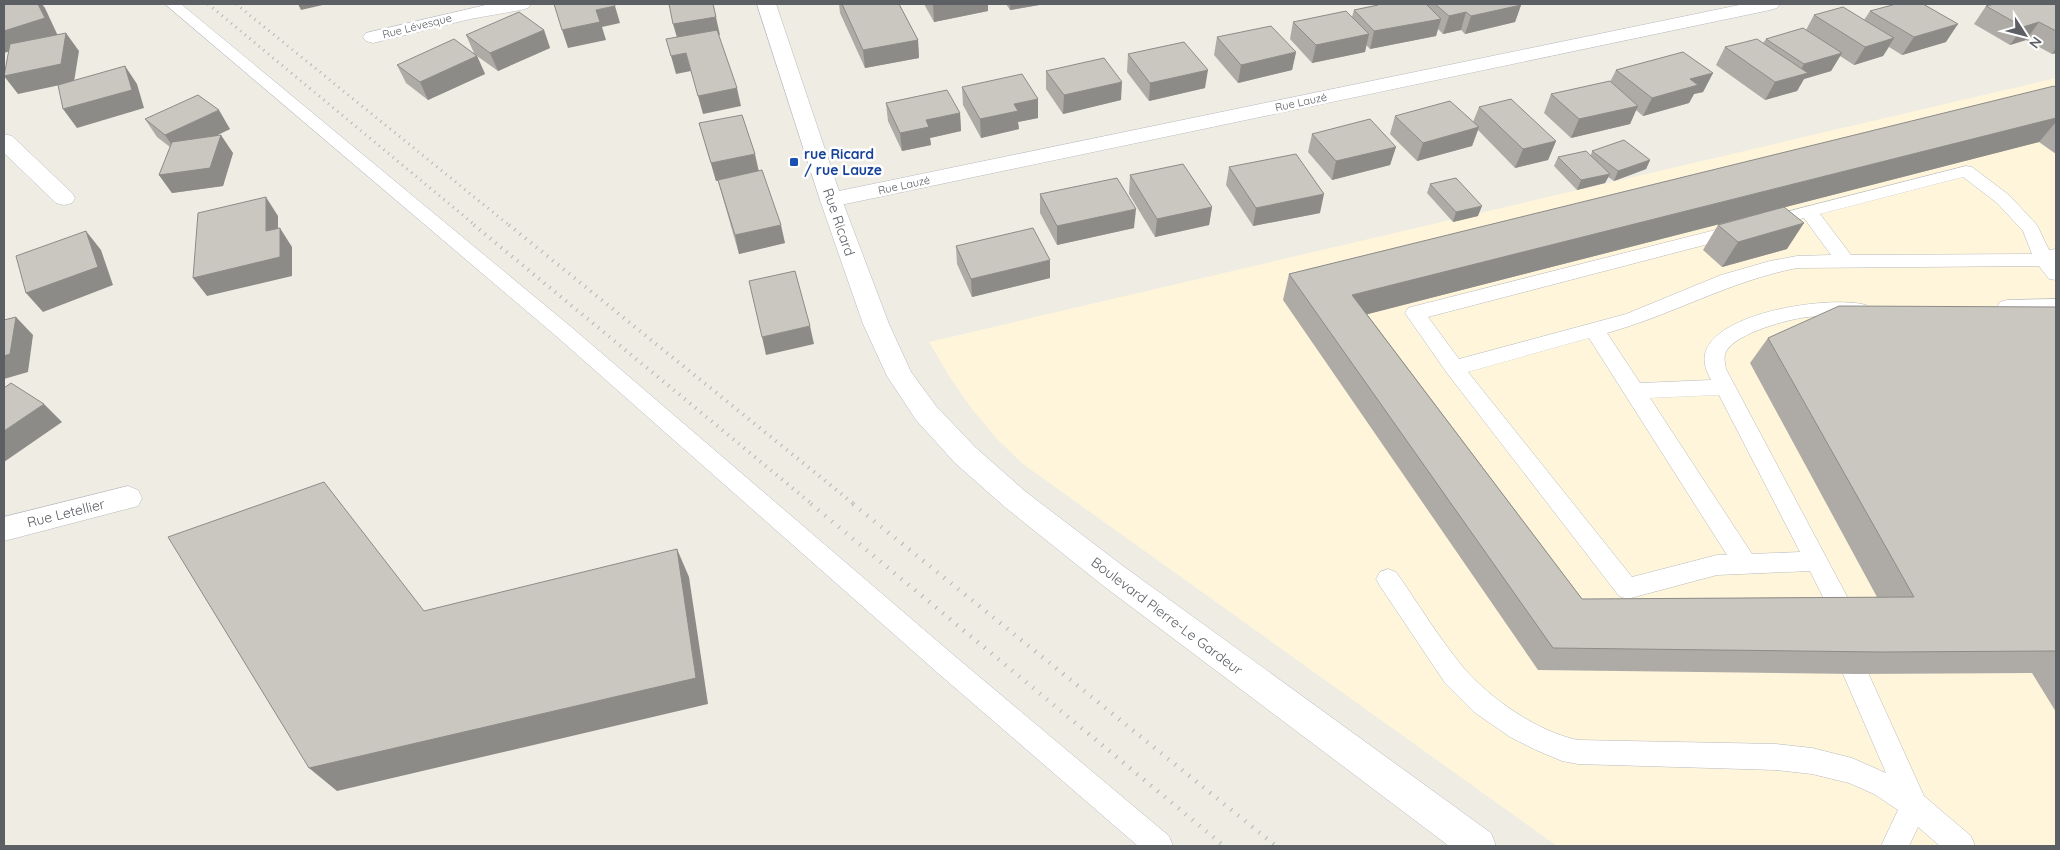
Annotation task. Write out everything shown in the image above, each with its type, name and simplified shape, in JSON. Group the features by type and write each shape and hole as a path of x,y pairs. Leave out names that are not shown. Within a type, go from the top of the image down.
{"street":[{"name":"Rue Lévesque","path":"373,37 470,13 521,4"},
{"name":"Rue Ricard","path":"766,4 845,241 889,353"},
{"name":"Rue Lauzé","path":"831,200 1770,4"},
{"path":"4,141 64,198"},
{"name":"Boulevard Pierre-Le Gardeur","path":"889,353 911,394 943,434 986,475 1112,575 1478,846"},
{"name":"Rue Letellier","path":"4,529 128,498"}],"lane":[{"path":"172,4 570,338 955,673 1159,846"},
{"path":"1817,561 1717,565 1627,589 1454,368 1415,313 1966,172 2003,200 2031,229 2052,263"},
{"path":"1809,212 1846,261"},
{"path":"1454,368 1632,319 1728,280 1770,267 1796,262 2052,263"},
{"path":"1988,308 2056,306"},
{"path":"1847,619 1725,387 1716,369 1714,358 1718,345 1728,336 1783,316 1802,311 1880,309"},
{"path":"1594,329 1745,563"},
{"path":"1635,391 1725,387"},
{"path":"1388,579 1454,675 1470,692 1498,714 1562,749 1578,752 1776,757 1812,761 1852,771 1882,785 1914,805 1961,846"},
{"path":"1856,674 1914,805 1895,846"}],"shaded area":[{"path":"2056,78 2056,846 1557,846 1023,464 997,439 972,409 929,342"}],"building":[{"path":"4,4 38,4 45,18 4,31"},
{"path":"554,4 614,4 615,6 596,10 600,22 562,30"},
{"path":"669,4 713,4 716,17 673,24"},
{"path":"842,4 899,4 918,40 863,50"},
{"path":"1376,4 1426,4 1441,19 1374,31 1354,10 1378,5"},
{"path":"1435,4 1521,5 1471,16 1466,12 1449,16"},
{"path":"1896,4 1923,4 1958,24 1914,37 1870,11"},
{"path":"1994,4 2056,4 2056,31 2039,22 2023,27 1986,6"},
{"path":"1843,7 1894,38 1865,47 1814,15"},
{"path":"1346,11 1369,34 1316,45 1293,22"},
{"path":"519,12 544,30 490,53 466,35"},
{"path":"1271,26 1296,52 1241,65 1217,37"},
{"path":"1803,28 1842,53 1804,64 1766,39"},
{"path":"717,30 737,88 698,96 686,53 671,56 666,39"},
{"path":"66,33 61,64 4,76 10,44"},
{"path":"454,39 477,56 420,82 397,65"},
{"path":"1757,39 1808,73 1775,82 1725,47"},
{"path":"1184,42 1208,70 1150,83 1128,54"},
{"path":"1683,52 1713,73 1690,79 1698,85 1652,98 1616,70"},
{"path":"1104,58 1122,82 1064,95 1046,71"},
{"path":"125,66 132,90 63,109 58,85"},
{"path":"1022,74 1038,99 1014,104 1018,111 980,119 962,87"},
{"path":"1610,81 1638,106 1579,119 1551,94"},
{"path":"2054,86 2056,88 2056,118 1352,295 1582,599 1914,597 1768,338 1839,306 2056,307 2056,651 1881,652 1553,648 1289,274"},
{"path":"947,90 960,113 926,120 929,127 900,133 886,103"},
{"path":"198,95 219,110 165,135 145,119"},
{"path":"1511,99 1556,141 1523,149 1479,107"},
{"path":"1450,101 1479,127 1423,143 1395,116"},
{"path":"742,115 755,154 711,163 699,123"},
{"path":"1370,119 1396,147 1336,161 1312,134"},
{"path":"221,135 210,168 159,175 172,142"},
{"path":"1624,140 1650,160 1618,171 1592,151"},
{"path":"1586,151 1610,174 1581,180 1558,157"},
{"path":"1296,154 1324,194 1256,208 1229,167"},
{"path":"1183,164 1212,207 1157,219 1130,175"},
{"path":"762,170 781,225 735,235 718,180"},
{"path":"1117,178 1136,209 1057,226 1040,194"},
{"path":"1456,178 1482,206 1456,212 1430,184"},
{"path":"266,197 266,231 280,228 280,257 193,278 198,213"},
{"path":"1784,207 1804,223 1738,242 1718,225"},
{"path":"1033,228 1050,260 971,279 956,246"},
{"path":"86,231 98,267 26,293 16,256"},
{"path":"795,271 810,326 762,337 749,281"},
{"path":"16,317 10,354 4,356 4,320"},
{"path":"11,383 44,404 4,431 4,388"},
{"path":"324,482 424,611 677,549 696,678 309,768 168,537"}],"railway":[{"path":"208,4 476,226"},
{"path":"236,4 510,226"},
{"path":"474,225 813,505"},
{"path":"509,225 855,505"},
{"path":"811,504 1224,846"},
{"path":"853,504 1276,846"}],"place":[{"name":"rue Ricard / rue Lauze","path":"794,162"}]}
